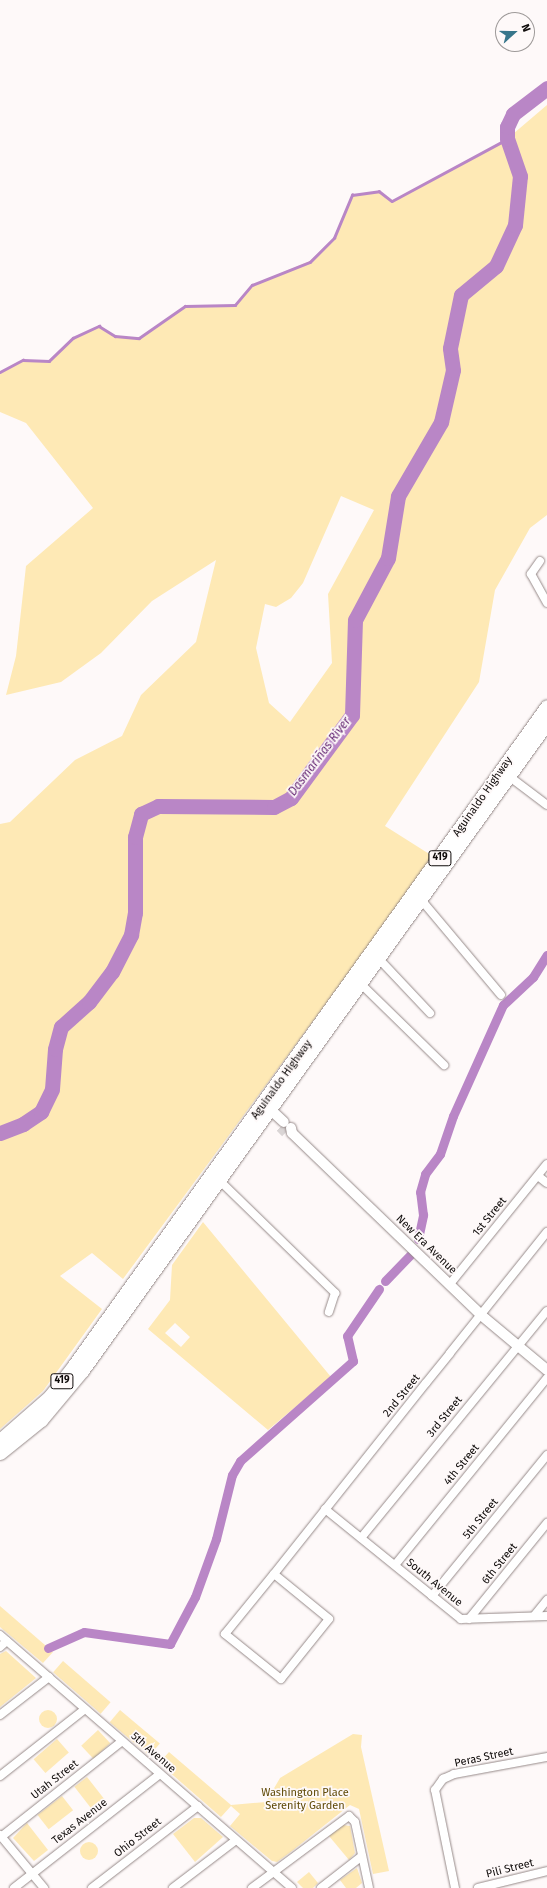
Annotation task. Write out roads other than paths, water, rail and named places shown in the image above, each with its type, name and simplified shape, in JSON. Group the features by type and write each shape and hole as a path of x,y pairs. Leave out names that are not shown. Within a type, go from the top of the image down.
{"main road":[{"name":"Aguinaldo Highway","path":"506,774 547,706"},
{"name":"Aguinaldo Highway","path":"0,1453 56,1405 201,1199 220,1181 506,774 547,723"},
{"name":"Aguinaldo Highway","path":"0,1440 50,1396 268,1111 362,985 380,960 419,897"}],"street":[{"path":"540,561 531,574 547,603"},
{"path":"506,774 547,805"},
{"path":"419,897 501,995"},
{"path":"380,960 430,1013"},
{"path":"362,985 444,1065"},
{"name":"New Era Avenue","path":"268,1111 481,1315 547,1370"},
{"name":"1st Street","path":"450,1284 547,1164"},
{"path":"538,1176 547,1183"},
{"path":"220,1181 334,1293 330,1312"},
{"name":"2nd Street","path":"274,1574 329,1619 281,1679 225,1634 547,1232"},
{"name":"3rd Street","path":"361,1538 547,1311"},
{"name":"4th Street","path":"395,1565 547,1378"},
{"name":"5th Street","path":"432,1596 547,1455"},
{"name":"South Avenue","path":"325,1509 461,1619 547,1616"},
{"name":"6th Street","path":"470,1619 547,1524"},
{"path":"534,1616 547,1600"},
{"name":"5th Avenue","path":"0,1635 292,1888"},
{"path":"0,1647 7,1641"},
{"path":"0,1715 49,1677"},
{"path":"0,1776 85,1709"},
{"name":"Utah Street","path":"1,1836 122,1741"},
{"name":"Peras Street","path":"455,1888 434,1790 443,1779 454,1774 547,1756"},
{"name":"Texas Avenue","path":"14,1888 160,1774"},
{"name":"Ohio Street","path":"92,1888 198,1806"},
{"path":"252,1888 342,1818 351,1816 369,1888"},
{"path":"1,1836 44,1888"},
{"path":"173,1888 236,1840"},
{"path":"321,1888 362,1856"},
{"name":"Pili Street","path":"478,1888 547,1872"}],"waterway":[{"name":"Dasmariñas River","path":"0,1133 23,1124 41,1112 52,1089 55,1049 61,1027 89,1002 112,972 131,935 135,913 135,837 141,814 158,806 274,807 291,798 352,715 355,620 388,558 398,496 441,422 453,370 450,348 461,295 496,266 515,225 520,176 507,139 507,127 513,114 547,88"},
{"path":"0,372 23,360 49,361 73,338 99,326 115,336 139,338 185,306 235,305 252,285 310,262 334,238 352,195 379,191 392,201 507,139"},
{"path":"418,1239 423,1215 420,1192 425,1174 440,1154 453,1116 503,1005 533,977 547,955"},
{"path":"385,1281 411,1254"},
{"path":"48,1648 84,1632 170,1644 195,1597 216,1539 232,1475 240,1461 353,1361 347,1336 379,1289"}],"tunnel":[{"path":"280,1127 286,1133"}],"park label":[{"name":"Washington Place Serenity Garden","path":"305,1800"}]}
